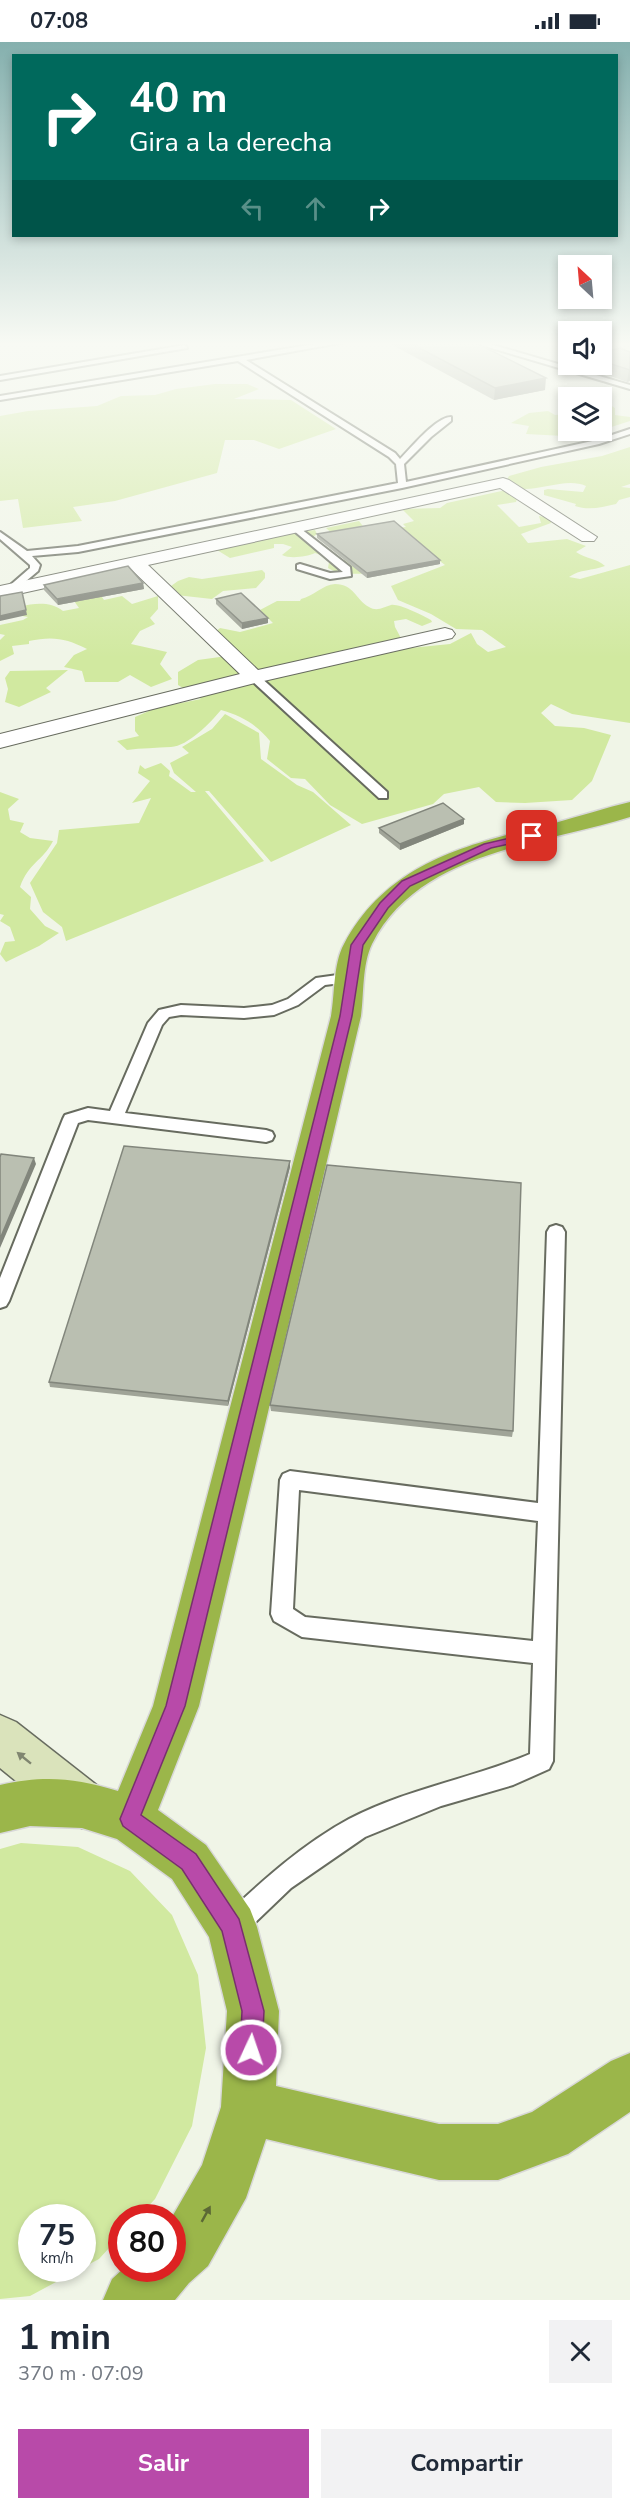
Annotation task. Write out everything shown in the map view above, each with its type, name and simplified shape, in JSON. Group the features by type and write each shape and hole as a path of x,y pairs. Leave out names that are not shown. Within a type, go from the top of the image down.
{"highway":[{"path":"130,1819 176,1706 346,1016 357,945 384,906 406,884 487,846 599,821 630,809"},
{"path":"0,1809 30,1802 82,1804 130,1819 189,1862 232,1927 253,2011 248,2107 226,2178 186,2248"},
{"path":"248,2107 439,2152 498,2152 548,2134 630,2080"},
{"path":"133,2300 152,2282"}],"main road":[{"path":"0,1738 82,1804"}],"street":[{"path":"5,591 503,483 588,537"},
{"path":"135,563 254,677"},
{"path":"0,741 254,677 446,634"}],"lane":[{"path":"380,447 392,455 400,464 402,484"},
{"path":"400,464 416,447"},
{"path":"25,554 78,549 574,447"},
{"path":"296,528 347,569 348,574 330,576 300,567"},
{"path":"0,535 25,554 35,565 35,569 5,591"},
{"path":"254,677 383,795"},
{"path":"115,1118 154,1023 164,1013 181,1010 244,1013 274,1010 293,1002 321,981 352,978"},
{"path":"0,1301 71,1119 88,1114 266,1136"},
{"path":"232,1927 282,1879 357,1828 441,1794 513,1773 541,1761 556,1232"},
{"path":"544,1653 302,1627 282,1614 290,1480 548,1513"}],"green space":[{"path":"0,447 223,447 217,473 115,501 73,507 82,521 23,528 18,499 0,501"},
{"path":"630,447 630,484 621,487 630,488 630,497 619,500 616,504 585,508 544,495 544,490 548,489 583,492 586,486 576,483 523,489 514,488 505,483 509,476 541,467 602,456"},
{"path":"506,490 518,496 516,502 497,505 519,527 541,523 539,516 550,518 551,523 521,534 528,543 567,539 586,546 576,552 605,566 569,577 580,579 630,565 630,723 572,714 551,704 541,713 555,726 584,728 611,735 592,781 572,800 496,802 479,787 444,794 433,804 362,824 330,805 305,779 291,778 267,759 270,741 254,725 229,712 221,710 198,733 178,746 127,750 117,741 139,736 135,731 135,717 156,708 201,699 178,685 178,672 198,660 227,656 214,633 220,628 240,632 273,623 260,610 277,601 300,601 330,585 346,586 364,604 372,608 399,606 431,620 432,622 422,626 406,619 394,621 402,640 391,650 450,644 471,633 477,644 488,652 506,647 482,630 456,629 431,614 398,600 391,586 445,565 437,559 381,571 351,574 328,568 329,562 323,556 315,553 298,557 282,555 292,547 283,544 274,544 274,548 230,558 217,550 268,536 315,530 317,534 309,540 343,560 357,556 326,528 359,521 365,529 406,527 403,524 414,521 402,509 440,508 447,503"},
{"path":"262,570 265,578 256,588 223,591 212,599 176,595 171,589 171,586 178,581 189,577 202,579"},
{"path":"86,574 104,600 122,596 132,604 158,596 158,609 150,618 155,624 140,631 131,644 167,652 160,664 172,679 151,687 130,675 118,682 85,682 82,671 64,667 74,655 87,649 72,642 52,638 37,639 29,641 29,644 12,646 14,654 0,661 0,640 5,635 0,634 0,625 28,617 0,612 40,604 63,611 79,608 60,581"},
{"path":"68,670 46,688 51,692 19,707 5,702 8,689 5,678 10,671"},
{"path":"225,714 259,733 261,759 297,785 313,792 351,825 271,862 209,791 205,791 264,861 66,941 62,927 43,912 30,883 57,843 59,830 139,823 151,798 132,803 150,781 138,773 140,765 145,769 161,763 170,771 169,776 191,792 196,792 174,773 170,763 189,753 182,747 212,729"},
{"path":"0,792 19,799 8,809 10,820 24,823 20,832 30,838 53,841 27,872 20,887 31,897 30,909 45,926 59,933 39,946 6,962 0,954 5,942 15,941 10,927 0,921 4,915 0,914"},
{"path":"21,1843 78,1847 130,1871 172,1915 198,1975 206,2048 192,2126 155,2199 150,2204 108,2204 108,2249 96,2261 96,2204 18,2204 18,2282 56,2282 30,2296 0,2299 0,1849"}],"building":[{"path":"394,521 440,560 367,573 317,534"},
{"path":"128,566 143,583 57,599 44,585"},
{"path":"22,592 26,610 0,616 0,596"},
{"path":"241,593 268,618 242,623 216,599"},
{"path":"443,803 464,819 400,844 379,828"},
{"path":"124,1146 290,1161 228,1401 49,1382"},
{"path":"1,1154 34,1158 0,1239 0,1157"},
{"path":"327,1165 521,1183 513,1431 270,1405"}],"route":[{"path":"251,2050 253,2011 232,1927 189,1862 130,1819 176,1706 346,1016 357,945 384,906 406,884 487,846 532,836"}]}
